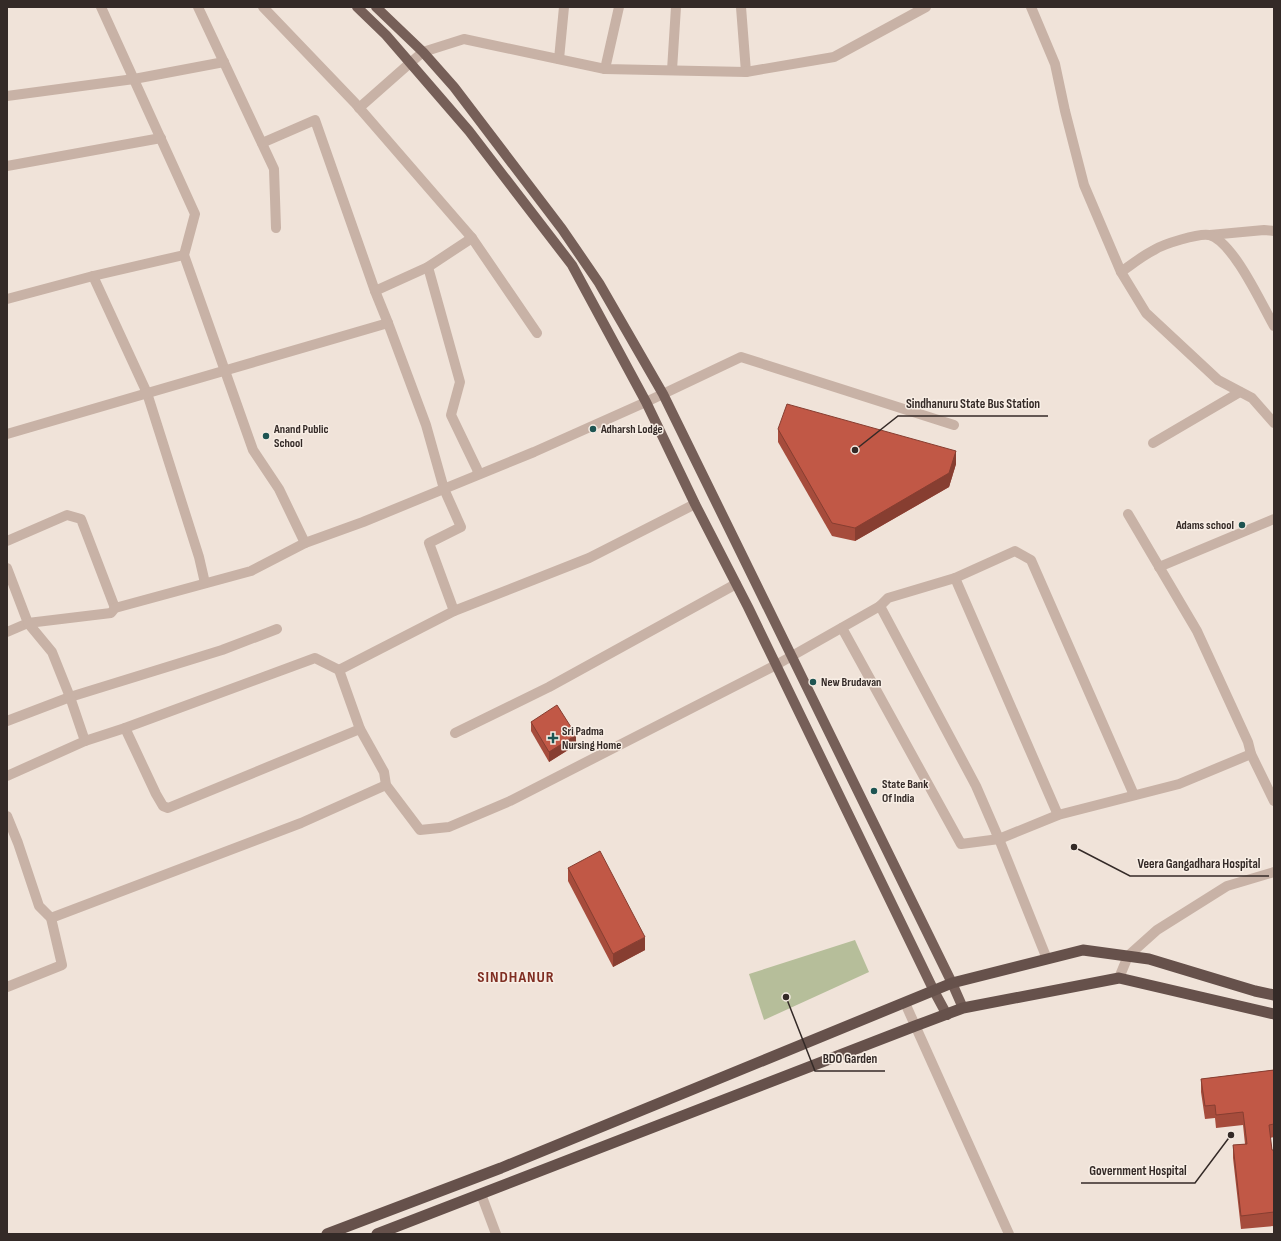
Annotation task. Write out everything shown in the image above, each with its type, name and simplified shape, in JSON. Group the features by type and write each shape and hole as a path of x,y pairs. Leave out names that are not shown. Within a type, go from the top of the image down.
{"highway":[{"path":"327,1234 501,1168 952,983 1047,959 1083,950 1149,959 1255,991 1274,995"},
{"path":"377,1234 963,1008 1119,978 1274,1014"}],"main road":[{"path":"357,7 386,35 469,131 572,265 646,402 947,1015"},
{"path":"376,7 423,52 454,87 562,229 599,283 663,394 963,1008"}],"street":[{"path":"101,7 195,214 184,255 226,370 253,450 279,489 305,543"},
{"path":"198,7 274,169 276,228"},
{"path":"263,7 359,108 472,238 537,333"},
{"path":"559,59 564,7"},
{"path":"605,69 619,7"},
{"path":"672,70 676,7"},
{"path":"741,7 746,72"},
{"path":"359,108 423,52 464,39 605,69 746,72 834,57 926,7"},
{"path":"1031,7 1055,64 1065,111 1084,185 1120,272 1146,313 1218,380 1252,398 1274,423"},
{"path":"7,96 134,79 224,62"},
{"path":"262,143 314,120 374,291 388,323 426,426 444,490 461,528 429,543 454,611"},
{"path":"7,166 161,138"},
{"path":"1120,272 1155,249 1191,236 1264,230 1274,231"},
{"path":"1209,235 1219,240 1238,262 1274,326"},
{"path":"374,291 428,267 472,238"},
{"path":"7,300 93,276 184,255"},
{"path":"428,267 460,382 451,415 478,474"},
{"path":"93,276 147,394 199,557 205,583"},
{"path":"7,434 388,323"},
{"path":"7,632 28,623 111,613 115,608 251,571 305,543 444,490 478,474 534,452 646,402 741,357 954,425"},
{"path":"1153,443 1240,392"},
{"path":"339,670 454,611 589,558 695,504"},
{"path":"1128,514 1197,631 1248,742 1251,754 1274,801"},
{"path":"7,541 67,515 81,519 115,608"},
{"path":"1159,567 1274,519"},
{"path":"7,776 85,741 125,728 315,658 339,670 360,729 384,772 386,785 420,830 449,826 510,801 776,665 880,606 888,598 955,578 1015,551 1030,560 1134,795"},
{"path":"7,568 28,623 52,652 70,697 85,741"},
{"path":"955,578 1058,814"},
{"path":"455,733 549,687 736,584"},
{"path":"880,606 976,786 1047,959"},
{"path":"842,628 961,844 999,839 1058,814 1179,784 1251,754"},
{"path":"7,721 70,697 222,650 277,629"},
{"path":"125,728 156,794 164,806 168,808 360,729"},
{"path":"51,918 301,823 386,785"},
{"path":"7,816 18,843 39,906 51,918 62,965 7,987"},
{"path":"1119,978 1128,956 1157,930 1227,886 1274,872"},
{"path":"905,1003 1009,1234"},
{"path":"481,1194 496,1234"}],"green space":[{"path":"855,940 869,972 764,1020 749,974"}],"building":[{"path":"787,404 956,451 949,473 855,528 832,523 778,429"},
{"path":"557,705 576,735 549,752 531,722"},
{"path":"600,851 645,937 613,954 568,868"},
{"path":"1274,1070 1274,1124 1269,1125 1272,1150 1274,1150 1274,1212 1241,1216 1233,1145 1247,1144 1243,1112 1216,1115 1215,1105 1205,1106 1201,1079"}],"place":[{"name":"Adharsh Lodge","path":"593,429"},
{"name":"Anand Public School","path":"266,436"},
{"name":"Sindhanuru State Bus Station","path":"855,450"},
{"name":"Adams school","path":"1242,525"},
{"name":"New Brudavan","path":"813,682"},
{"name":"Sri Padma Nursing Home","path":"553,738"},
{"name":"State Bank Of India","path":"874,791"},
{"name":"Veera Gangadhara Hospital","path":"1074,847"},
{"name":"BDO Garden","path":"786,997"},
{"name":"Government Hospital","path":"1231,1135"}],"district":[{"name":"SINDHANUR","path":"516,977"}]}
